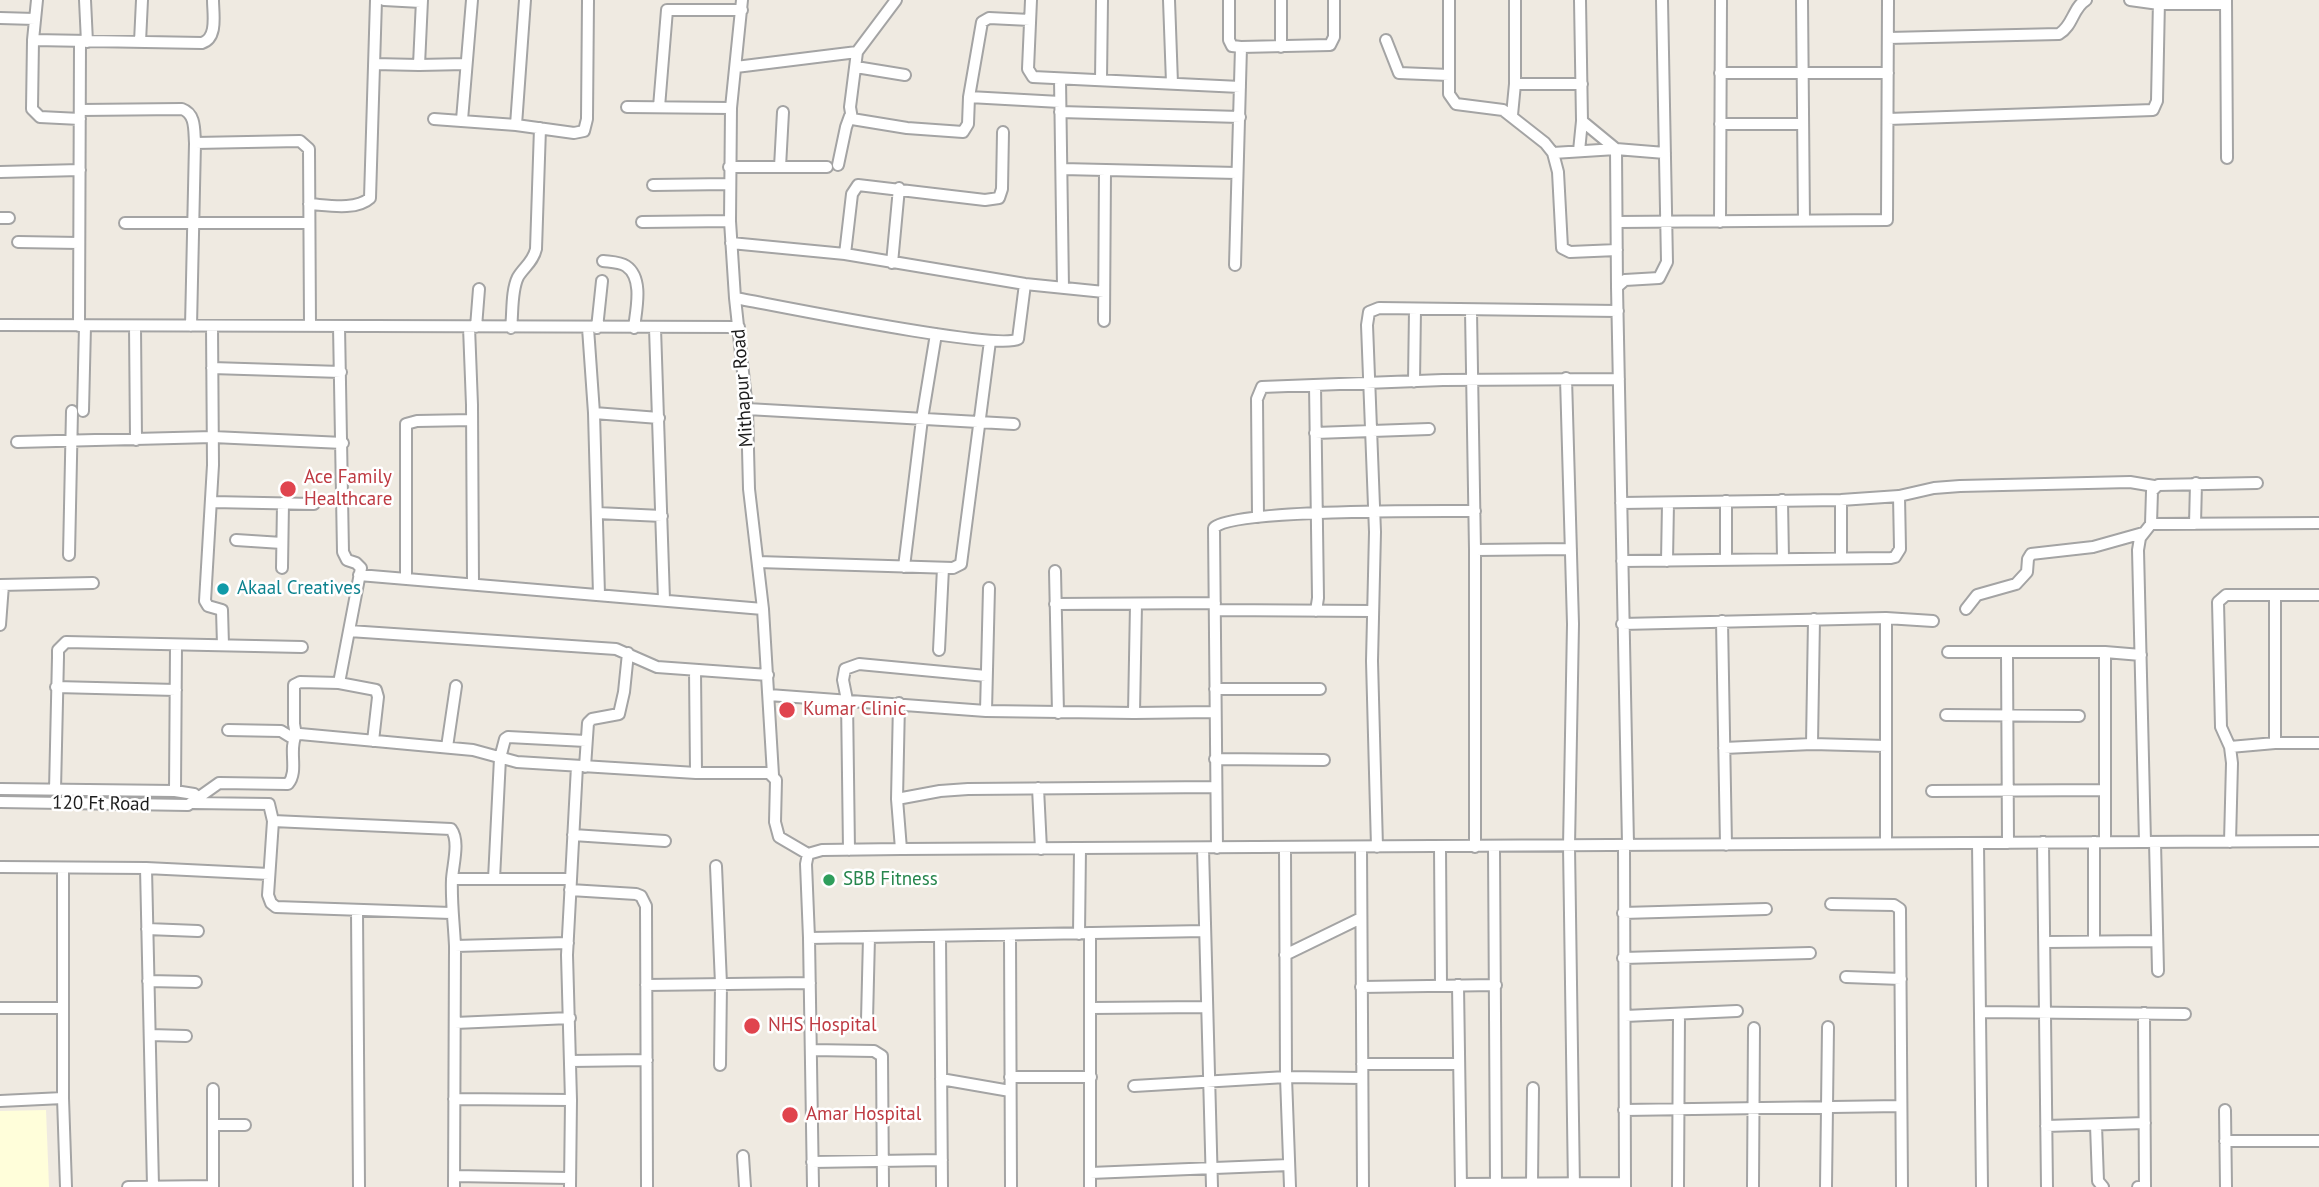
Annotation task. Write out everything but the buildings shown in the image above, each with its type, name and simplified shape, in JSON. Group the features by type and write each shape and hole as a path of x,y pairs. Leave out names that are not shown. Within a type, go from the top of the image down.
{"street":[{"path":"37,0 31,105 34,113 40,117 182,109 192,116 195,143 191,326"},
{"path":"69,555 71,442 78,411 82,326 79,243 80,114 85,0"},
{"path":"140,42 142,0"},
{"path":"33,40 208,41 213,34 213,0"},
{"path":"309,204 360,204 370,198 376,0"},
{"path":"384,0 421,1 419,65"},
{"path":"462,120 472,0"},
{"path":"516,125 524,0"},
{"path":"435,119 580,133 587,120 588,0"},
{"path":"729,167 832,166 850,116 857,52 896,0"},
{"path":"1031,0 1029,74 1040,79 1240,87"},
{"path":"1101,80 1102,0"},
{"path":"1169,0 1172,83"},
{"path":"1229,0 1229,40 1231,46 1241,47 1330,45 1334,37 1334,0"},
{"path":"1281,0 1281,47"},
{"path":"1449,0 1449,94 1453,102 1496,108 1512,115 1553,153 1558,172 1562,248 1570,252 1617,250"},
{"path":"1512,115 1515,84 1515,0"},
{"path":"1579,151 1582,121 1580,0"},
{"path":"1617,287 1625,280 1652,280 1662,275 1668,252 1662,0"},
{"path":"1720,222 1721,0"},
{"path":"1802,0 1804,221"},
{"path":"1617,222 1887,220 1888,0"},
{"path":"1888,38 2059,34 2067,29 2080,3 2086,0"},
{"path":"2130,0 2226,2 2227,158"},
{"path":"1888,119 2153,110 2157,101 2159,2"},
{"path":"659,107 668,5 742,5"},
{"name":"Mithapur Road","path":"742,5 731,108 728,184 735,298 747,409 749,489 763,609 773,775 776,779 775,822 779,837 808,854"},
{"path":"0,18 35,19"},
{"path":"850,116 856,120 907,128 963,132 968,124 969,97 982,22 989,18 1030,20"},
{"path":"1386,40 1402,75 1449,75"},
{"path":"1235,265 1241,47"},
{"path":"736,67 857,52"},
{"path":"374,64 466,64"},
{"path":"856,67 905,75"},
{"path":"1720,73 1888,73"},
{"path":"1060,79 1063,288"},
{"path":"1515,84 1582,84"},
{"path":"969,97 1060,107 1240,117"},
{"path":"627,107 731,108"},
{"path":"780,167 783,112"},
{"path":"1458,985 1461,1185 1625,1185 1623,913 1626,845 1616,149 1582,121"},
{"path":"1720,124 1803,124"},
{"path":"511,328 516,284 533,259 536,249 540,128"},
{"path":"845,254 853,189 864,184 985,200 999,198 1002,189 1003,132"},
{"path":"195,143 300,141 309,149 310,326"},
{"path":"1553,153 1616,149 1665,153"},
{"path":"1062,169 1237,173"},
{"path":"0,172 80,170"},
{"path":"1104,321 1105,170"},
{"path":"653,185 728,184"},
{"path":"892,263 899,188"},
{"path":"642,222 730,221"},
{"path":"125,223 309,223"},
{"path":"18,242 79,243"},
{"path":"731,243 845,254 1024,284 1104,292"},
{"path":"603,261 624,265 631,272 637,289 634,328"},
{"path":"599,595 592,328 602,281"},
{"path":"735,298 936,334 1005,342 1018,339 1024,284"},
{"path":"473,584 473,327 479,289"},
{"path":"1377,847 1372,660 1374,511 1367,325 1369,312 1379,308 1618,311"},
{"path":"1414,382 1415,309"},
{"path":"1471,311 1475,511 1475,847"},
{"path":"0,325 739,327"},
{"path":"135,326 136,440"},
{"path":"212,326 212,502 205,601 208,606 222,610 223,645"},
{"path":"339,683 360,565 343,557 340,326"},
{"path":"655,328 664,600"},
{"path":"904,567 922,419 936,334"},
{"path":"758,562 958,567 963,560 990,341"},
{"path":"212,368 341,372"},
{"path":"1566,378 1573,624 1569,846 1574,1185"},
{"path":"1258,517 1257,399 1259,390 1265,386 1619,379"},
{"path":"1315,385 1316,611"},
{"path":"747,409 1014,424"},
{"path":"594,413 659,418"},
{"path":"406,579 406,425 417,421 472,420"},
{"path":"1315,433 1429,429"},
{"path":"17,442 213,437 343,443"},
{"path":"1622,503 1841,500 1899,496 1934,488 1959,486 2130,482 2154,486 2257,483"},
{"path":"2195,524 2196,483"},
{"path":"2154,486 2147,529 2140,538 2138,550 2158,971"},
{"path":"1622,561 1891,558 1898,553 1899,496"},
{"path":"1782,500 1783,559"},
{"path":"1841,500 1841,558"},
{"path":"1726,501 1726,560"},
{"path":"212,502 314,503"},
{"path":"282,568 283,503"},
{"path":"1667,561 1668,503"},
{"path":"1217,848 1214,528 1223,522 1258,517 1374,511 1475,511"},
{"path":"597,513 662,516"},
{"path":"1966,609 1977,595 2016,584 2027,572 2031,554 2093,547 2147,529 2195,524 2319,523"},
{"path":"236,540 282,543"},
{"path":"1475,550 1571,549"},
{"path":"939,650 943,568"},
{"path":"1055,571 1058,713"},
{"path":"359,575 763,609"},
{"path":"0,625 1,585 93,583"},
{"path":"986,710 989,588"},
{"path":"2230,842 2230,747 2221,727 2218,602 2226,595 2319,595"},
{"path":"2275,596 2275,743"},
{"path":"1055,604 1373,611"},
{"path":"1134,713 1136,604"},
{"path":"1622,624 1886,618 1933,621"},
{"path":"1886,618 1886,844"},
{"path":"1812,744 1814,619"},
{"path":"1722,621 1726,845"},
{"path":"349,631 616,649 657,667 768,676"},
{"path":"55,790 58,650 66,642 302,647"},
{"path":"175,792 176,645"},
{"path":"1948,652 2105,652 2141,656"},
{"path":"2094,941 2099,842 2105,790 2105,652"},
{"path":"274,821 451,829 455,834 451,914 455,946 454,1182 570,1183 568,943 573,835 588,723 592,719 613,717 621,710 628,653"},
{"path":"2007,653 2008,843"},
{"path":"849,850 845,669 859,664 986,676"},
{"path":"695,670 696,773"},
{"path":"196,800 212,786 225,782 288,783 293,777 294,685 300,682 339,683 376,690 378,697 373,741"},
{"path":"447,747 456,686"},
{"path":"56,687 176,690"},
{"path":"1215,689 1320,689"},
{"path":"769,695 1058,713 1214,712"},
{"path":"899,703 897,799 901,849"},
{"path":"1946,715 2080,716"},
{"path":"228,730 281,731 295,737 447,747 472,750 517,762 696,773 763,772 773,775"},
{"path":"494,879 503,742 508,737 586,741"},
{"path":"2230,747 2319,743"},
{"path":"1724,748 1812,744 1886,746"},
{"path":"1215,759 1324,760"},
{"path":"1038,788 1041,849"},
{"path":"897,799 954,789 1216,788"},
{"path":"0,789 175,792 194,794 196,800"},
{"path":"1932,791 2105,790"},
{"path":"196,800 263,802 271,806 274,821 268,895 276,907 451,914"},
{"name":"120 Ft Road","path":"0,802 188,805 196,800"},
{"path":"573,835 665,841"},
{"path":"813,1187 806,864 808,854 822,850 2319,841"},
{"path":"2043,842 2047,1187"},
{"path":"1978,843 1982,1187"},
{"path":"1494,846 1496,1184"},
{"path":"1361,847 1363,1187"},
{"path":"1440,847 1441,985"},
{"path":"1080,848 1091,1008 1090,1187"},
{"path":"1203,848 1212,1187"},
{"path":"1285,848 1286,1077 1290,1187"},
{"path":"716,866 721,984 720,1065"},
{"path":"0,867 146,868 268,874"},
{"path":"63,868 63,1098 66,1187"},
{"path":"146,868 153,1186"},
{"path":"452,878 571,885 642,896 646,906 647,1187"},
{"path":"1831,904 1894,905 1901,914 1902,1187"},
{"path":"1623,913 1766,909"},
{"path":"357,911 359,1187"},
{"path":"1285,955 1361,918"},
{"path":"147,929 198,931"},
{"path":"809,938 1205,931"},
{"path":"1010,935 1011,1187"},
{"path":"940,936 942,1187"},
{"path":"867,1020 869,937"},
{"path":"2045,942 2157,941"},
{"path":"455,946 568,943"},
{"path":"1623,958 1810,953"},
{"path":"1846,977 1901,979"},
{"path":"148,981 197,982"},
{"path":"646,985 810,984"},
{"path":"1361,986 1496,985"},
{"path":"1091,1008 1208,1007"},
{"path":"0,1008 63,1008"},
{"path":"1625,1016 1737,1011"},
{"path":"1981,1012 2185,1014"},
{"path":"2138,1187 2145,1187 2144,1013"},
{"path":"1678,1187 1679,1014"},
{"path":"454,1023 570,1018"},
{"path":"1826,1187 1828,1027"},
{"path":"1753,1187 1754,1028"},
{"path":"150,1035 186,1035"},
{"path":"811,1050 874,1051 882,1056 883,1187"},
{"path":"570,1061 647,1060"},
{"path":"1362,1064 1459,1064"},
{"path":"1010,1077 1091,1077"},
{"path":"1134,1086 1286,1077 1362,1078"},
{"path":"942,1079 1010,1091"},
{"path":"1532,1183 1533,1088"},
{"path":"128,1187 213,1187 214,1089"},
{"path":"0,1101 63,1098"},
{"path":"454,1099 571,1100"},
{"path":"1624,1110 1901,1106"},
{"path":"2225,1110 2226,1187"},
{"path":"2046,1126 2145,1124"},
{"path":"213,1125 245,1125"},
{"path":"2096,1125 2098,1181 2103,1187"},
{"path":"2225,1141 2319,1141"},
{"path":"743,1156 745,1187"},
{"path":"812,1162 942,1160"},
{"path":"1090,1173 1289,1165"}],"shaded area":[{"path":"46,1110 49,1187 0,1187 0,1111"}],"place":[{"name":"Ace Family Healthcare","path":"288,489"},
{"name":"Akaal Creatives","path":"223,589"},
{"name":"Kumar Clinic","path":"787,710"},
{"name":"SBB Fitness","path":"829,880"},
{"name":"NHS Hospital","path":"752,1026"},
{"name":"Amar Hospital","path":"790,1115"}]}
